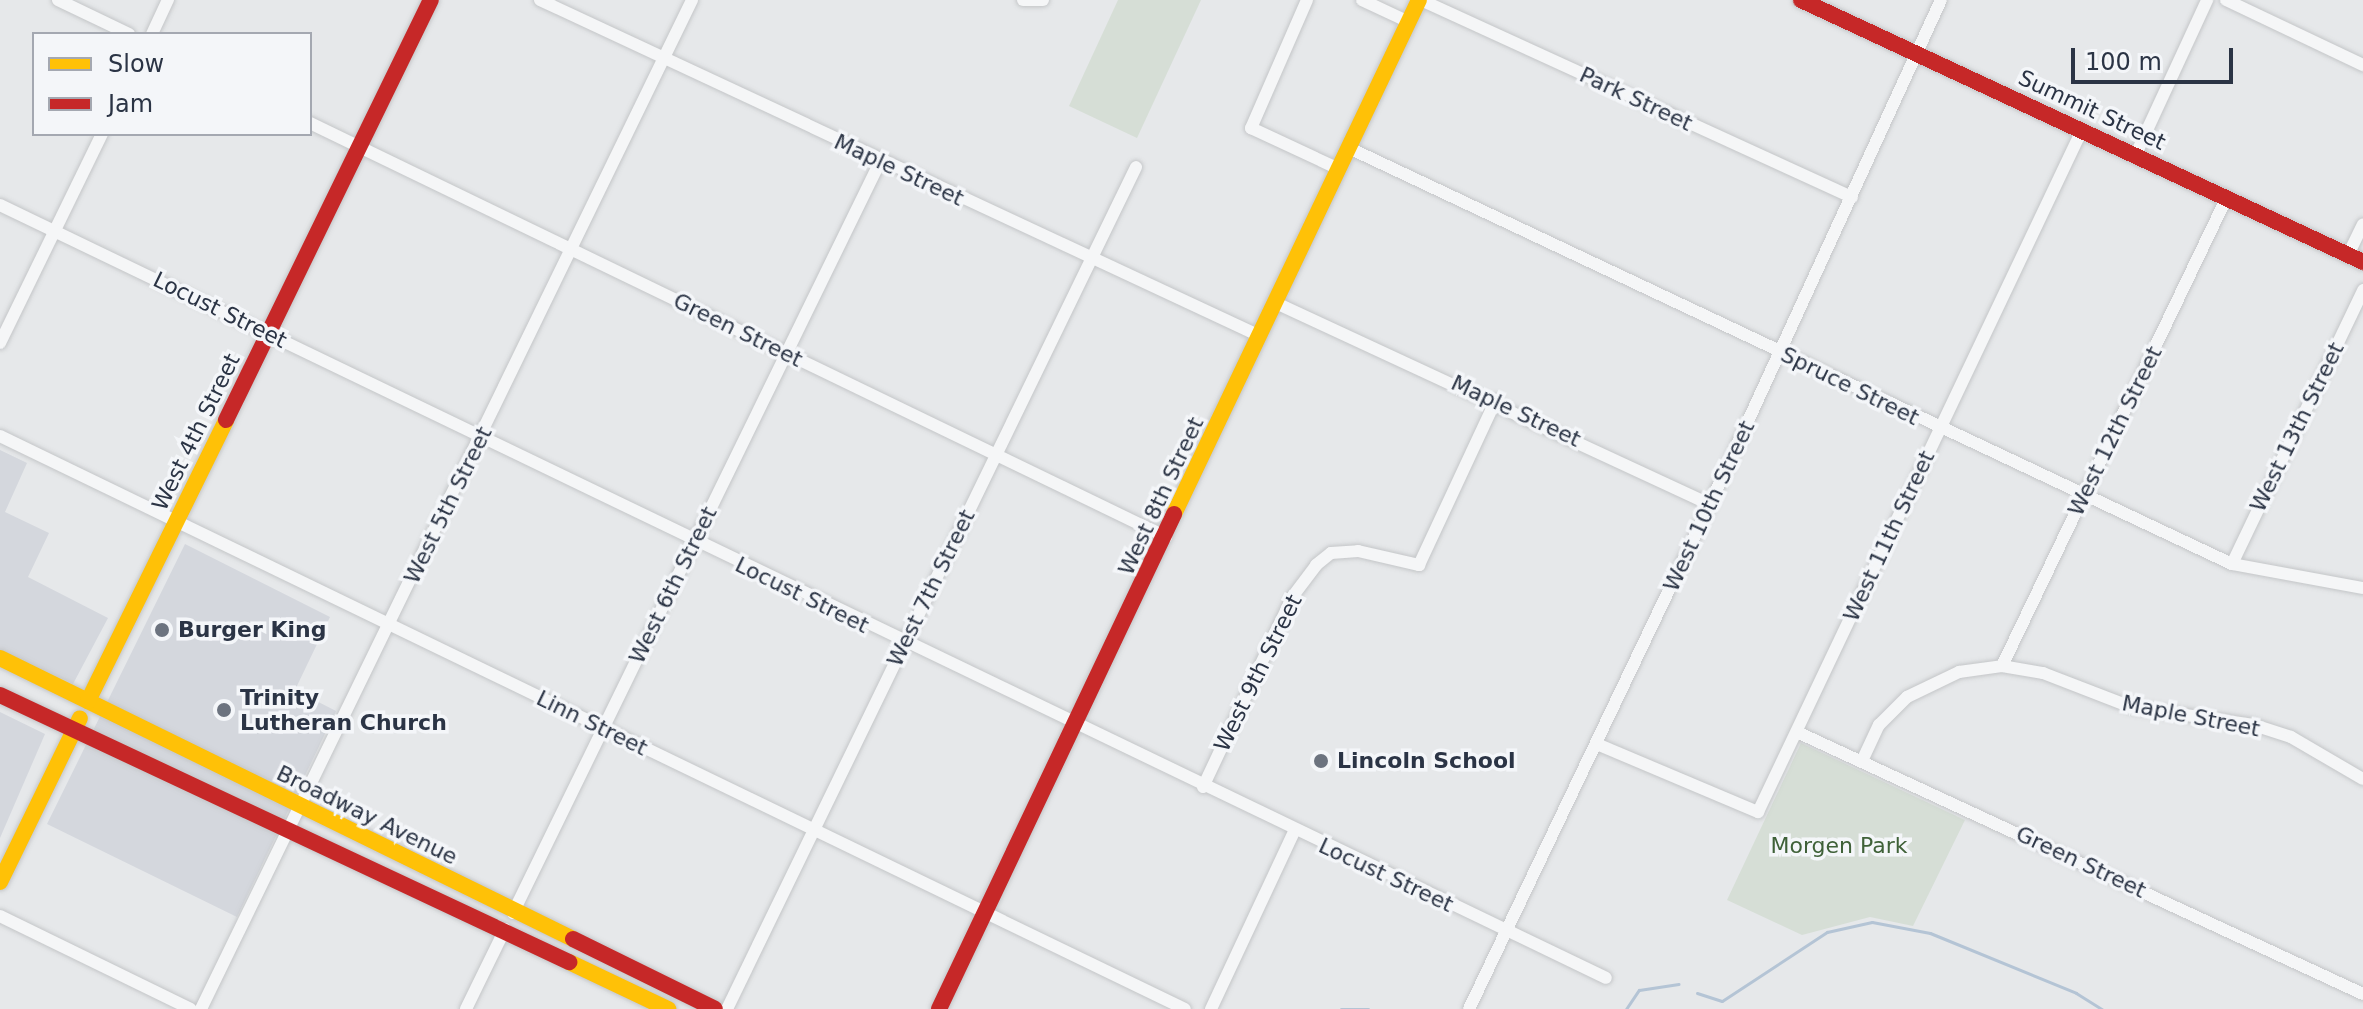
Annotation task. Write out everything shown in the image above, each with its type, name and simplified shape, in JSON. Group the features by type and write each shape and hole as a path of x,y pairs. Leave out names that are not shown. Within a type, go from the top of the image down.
{"main road":[{"name":"West 4th Street","path":"0,882 431,0"},
{"name":"West 8th Street","path":"939,1009 1420,0"},
{"name":"Summit Street","path":"1801,0 2356,259"},
{"name":"Broadway Avenue","path":"0,658 715,1009"},
{"name":"Broadway Avenue","path":"0,695 286,833 504,930 668,1009"}],"street":[{"path":"58,0 125,32"},
{"path":"153,32 168,0"},
{"name":"Maple Street","path":"540,0 880,162 1260,336"},
{"name":"West 5th Street","path":"201,1009 692,0"},
{"path":"1023,0 1043,0"},
{"path":"1307,0 1251,128 1339,169"},
{"path":"1362,0 1409,22"},
{"name":"Park Street","path":"1420,0 1852,197"},
{"name":"West 10th Street","path":"1469,1009 1509,932 1781,353 1941,0"},
{"path":"2136,154 2207,0"},
{"path":"2226,0 2363,65"},
{"name":"Green Street","path":"312,124 1166,537"},
{"name":"West 11th Street","path":"1597,744 1758,812 2082,130"},
{"path":"0,343 101,136"},
{"name":"Spruce Street","path":"1349,148 2083,498 2232,564 2363,588"},
{"name":"West 6th Street","path":"466,1009 880,162"},
{"name":"West 7th Street","path":"727,1009 1136,167"},
{"name":"West 12th Street","path":"2002,666 2227,197"},
{"name":"Locust Street","path":"0,205 268,332 480,438 1294,832 1606,978"},
{"path":"2356,259 2363,224"},
{"name":"West 13th Street","path":"2232,564 2363,290"},
{"name":"Maple Street","path":"1276,303 1496,400 1710,504"},
{"name":"West 9th Street","path":"1203,787 1293,596 1316,565 1331,553 1358,551 1419,565 1496,400"},
{"name":"Linn Street","path":"0,436 1185,1009"},
{"name":"Maple Street","path":"1862,761 1879,725 1907,697 1959,672 2002,666 2043,673 2131,707 2254,725 2291,737 2363,779"},
{"name":"Green Street","path":"1797,732 2363,994"},
{"path":"1211,1009 1294,832"},
{"path":"0,916 191,1009"}],"shaded area":[{"path":"0,450 27,463 5,512 49,533 28,577 108,618 73,684 0,650"},
{"path":"185,544 330,617 295,690 336,711 237,917 47,824"},
{"path":"0,712 45,734 0,838"}],"green space":[{"path":"1118,0 1201,0 1137,138 1069,106"},
{"name":"Morgen Park","path":"1801,743 1965,820 1913,926 1870,917 1802,935 1727,900"}],"waterway":[{"path":"1697,993 1722,1001 1827,932 1872,922 1930,933 2076,993 2102,1009"},
{"path":"1626,1009 1639,990 1679,984"},
{"path":"1341,1009 1368,1009"}],"traffic: slow":[{"path":"1174,514 1419,0"},
{"path":"88,701 226,420"},
{"path":"0,658 573,939"},
{"path":"0,882 80,718"},
{"path":"569,962 668,1009"}],"traffic: jam":[{"path":"226,420 431,0"},
{"path":"1801,0 2363,262"},
{"path":"939,1009 1174,514"},
{"path":"0,695 569,962"},
{"path":"573,939 715,1009"}],"place":[{"name":"Burger King","path":"162,630"},
{"name":"Trinity Lutheran Church","path":"224,710"},
{"name":"Lincoln School","path":"1321,761"}]}
